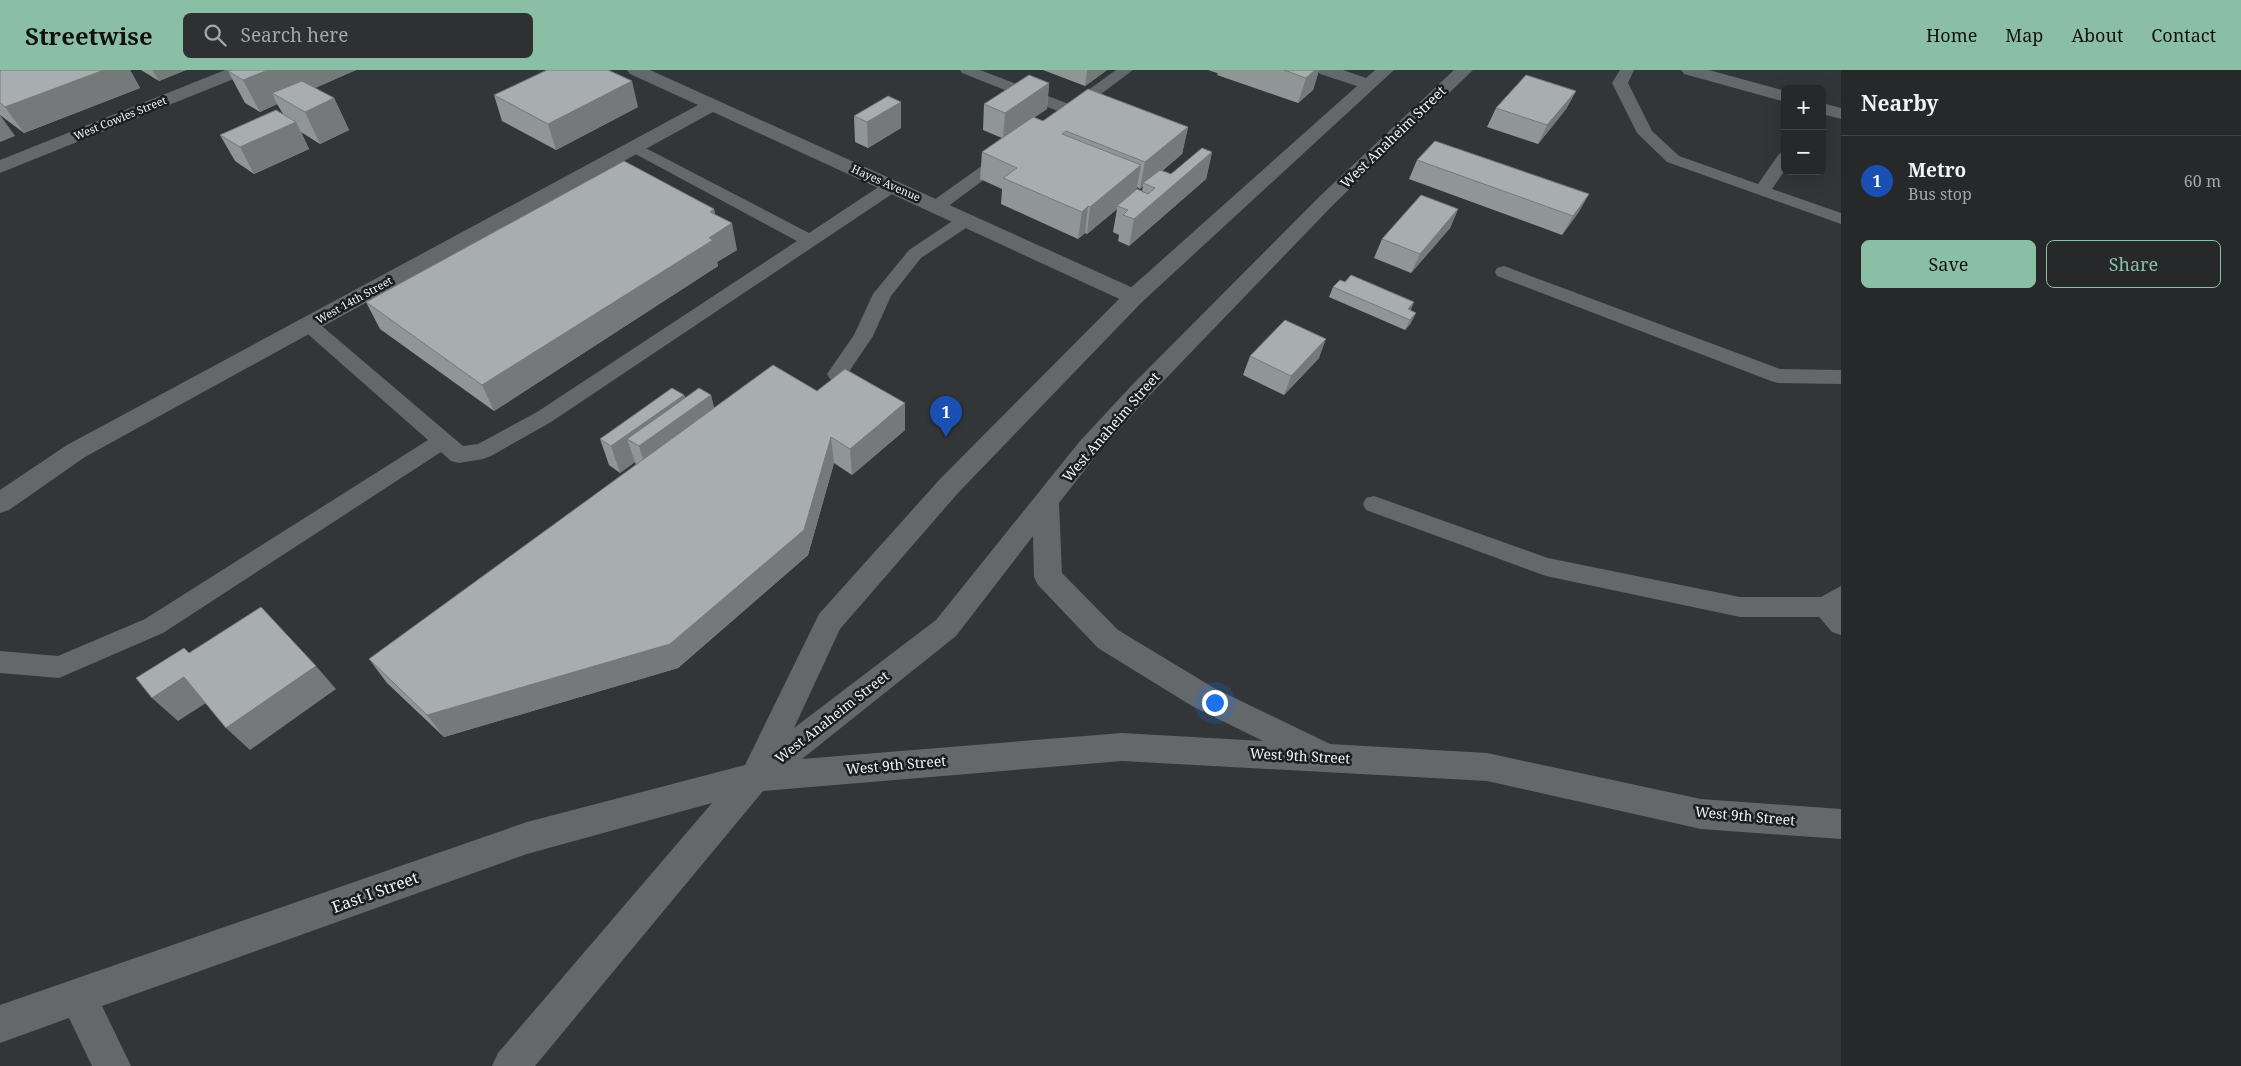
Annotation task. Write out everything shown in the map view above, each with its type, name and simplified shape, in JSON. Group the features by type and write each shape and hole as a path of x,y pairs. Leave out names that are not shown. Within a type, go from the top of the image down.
{"main road":[{"name":"West Cowles Street","path":"0,167 240,70"},
{"name":"Hayes Avenue","path":"636,70 1134,297"},
{"path":"1326,70 1368,84"},
{"name":"West Anaheim Street","path":"755,777 829,622 949,486 1134,297 1385,70"},
{"name":"West Anaheim Street","path":"510,1066 755,777 946,628 1089,447 1154,376 1327,200 1464,70"},
{"path":"1690,70 1781,96"},
{"name":"West 14th Street","path":"0,503 76,451 712,105"},
{"path":"1826,109 1841,114"},
{"path":"1046,503 1048,576 1108,640 1203,697 1331,758"},
{"name":"West 9th Street","path":"755,777 1122,747 1487,767 1701,814 1841,824"},
{"name":"East I Street","path":"0,1024 527,838 755,777"},
{"path":"78,997 112,1066"}],"lane":[{"path":"967,70 1070,110"},
{"path":"1054,121 1126,70"},
{"path":"1627,70 1620,83 1645,133 1673,159 1841,220"},
{"path":"634,148 810,240"},
{"path":"937,206 1015,150"},
{"path":"1762,191 1781,163"},
{"path":"309,325 451,448 483,451 544,416 892,186"},
{"path":"837,374 863,336 882,294 898,274 916,254 966,220"},
{"path":"1504,272 1778,376 1841,376"},
{"path":"0,662 59,667 154,626 451,448"},
{"path":"1374,504 1546,567 1740,607 1836,610"}],"building":[{"path":"0,70 104,70 5,107 0,103"},
{"path":"268,70 243,80 228,71"},
{"path":"547,70 608,70 632,81 548,124 494,95"},
{"path":"1284,70 1315,70 1306,78"},
{"path":"1029,75 1049,83 1005,113 984,104"},
{"path":"1526,75 1576,91 1547,125 1496,108"},
{"path":"302,81 334,98 305,112 272,93"},
{"path":"1088,89 1188,127 1145,162 1066,131 1062,134 1141,165 1082,212 1003,178 1017,168 982,152 1033,117 1043,121"},
{"path":"888,96 901,102 867,122 854,116"},
{"path":"276,110 296,122 240,147 220,135"},
{"path":"1435,141 1589,194 1573,216 1417,160"},
{"path":"1202,148 1212,152 1134,219 1123,215 1128,210 1117,206 1137,189 1148,194 1155,188 1143,183 1160,170 1171,174"},
{"path":"624,161 714,209 710,212 732,223 709,238 713,240 482,385 366,302"},
{"path":"1421,195 1458,209 1420,254 1382,239"},
{"path":"1351,275 1414,302 1408,309 1416,313 1410,320 1333,287 1340,280 1345,282"},
{"path":"1285,320 1326,339 1291,376 1250,356"},
{"path":"773,365 817,391 845,369 905,403 850,449 831,437 804,530 670,644 427,715 369,659"},
{"path":"672,388 684,395 611,446 600,439"},
{"path":"699,388 711,395 639,446 627,439"},
{"path":"261,607 316,666 226,728 184,677 152,698 136,678 184,648 189,653"}],"place":[{"name":"Metro","path":"946,437"}]}
